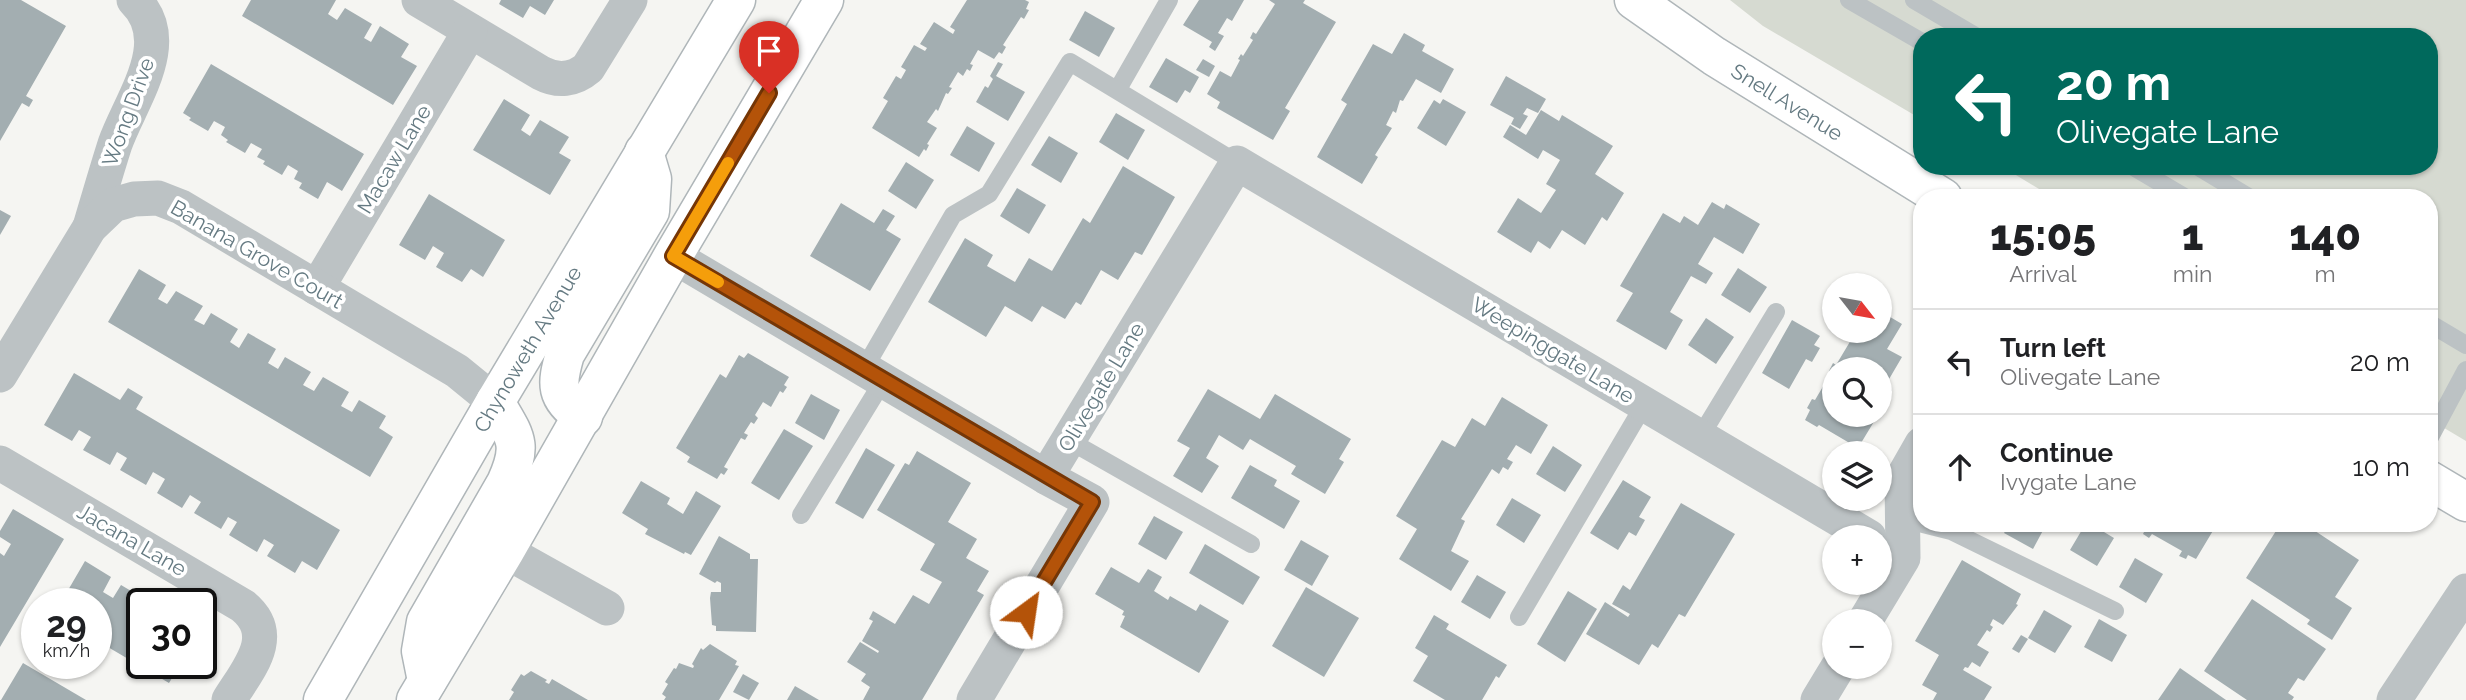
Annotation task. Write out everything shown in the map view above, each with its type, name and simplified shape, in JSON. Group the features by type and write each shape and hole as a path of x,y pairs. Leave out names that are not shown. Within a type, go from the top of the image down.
{"street":[{"name":"Wong Drive","path":"90,227 116,143 150,56 151,31 142,7 134,0"},
{"path":"419,0 550,77 570,78 580,75 595,59 630,0"},
{"name":"Chynoweth Avenue","path":"323,700 495,402 736,0"},
{"path":"421,690 505,551 673,256 824,0"},
{"name":"Snell Avenue","path":"1634,0 1714,56 1928,189"},
{"name":"Macaw Lane","path":"317,288 470,31"},
{"path":"583,417 572,409 559,392 559,377 565,354 650,211 652,179 644,152"},
{"name":"Weepinggate Lane","path":"1237,163 1849,525"},
{"name":"Olivegate Lane","path":"1046,477 1237,163"},
{"name":"Banana Grove Court","path":"0,375 90,227 113,205 134,199 158,198 181,208 457,371 495,402"},
{"path":"673,256 1092,502 974,700"},
{"path":"421,690 421,651 426,622 506,483 516,460 513,433 495,402"},
{"path":"1870,609 1895,540 1902,479 1913,460"},
{"name":"Jacana Lane","path":"0,463 254,615 260,628 260,642 256,655 229,700"},
{"path":"2438,485 2466,502"},
{"path":"505,551 607,608"},
{"path":"2394,700 2466,591"},
{"path":"1818,700 1831,679"}],"lane":[{"path":"1118,89 1169,0"},
{"path":"1849,0 1913,37"},
{"path":"1914,0 1962,28"},
{"path":"801,514 953,215 989,194 1070,62 1237,163"},
{"path":"2147,175 2171,189"},
{"path":"2212,175 2235,189"},
{"path":"1700,437 1776,312"},
{"path":"2438,328 2466,345"},
{"path":"2438,422 2466,370"},
{"path":"1519,617 1644,404"},
{"path":"1068,440 1251,544"},
{"path":"1895,540 1945,532"},
{"path":"1953,532 2115,611"}],"shaded area":[{"path":"1730,0 2466,0 2466,441 2438,424 2438,189 2039,189 2016,175 2438,175 2438,28 1913,28 1913,114 1763,26"}],"building":[{"path":"0,0 21,0 66,26 26,96 33,100 29,107 22,103 0,141"},
{"path":"251,0 336,0 328,14 337,20 345,8 372,24 364,38 371,42 380,26 409,44 401,57 417,66 393,105 242,16"},
{"path":"501,0 554,0 545,15 530,6 523,18 499,4"},
{"path":"967,0 1025,0 1029,2 1026,9 1029,10 1024,19 1021,17 1003,45 1006,47 1002,54 999,52 994,59 978,50 970,64 973,65 970,71 967,69 963,76 958,72 938,111 936,109 927,122 937,128 927,144 929,145 926,151 924,149 919,157 872,128 888,101 883,98 896,76 901,79 906,70 901,67 914,45 925,51 927,48 920,44 934,22 953,34 955,30 950,27"},
{"path":"1199,0 1244,0 1232,21 1227,18 1218,33 1224,36 1215,51 1209,47 1212,42 1183,25"},
{"path":"1269,0 1305,0 1303,3 1336,22 1285,108 1290,111 1273,140 1217,108 1220,102 1207,94 1220,71 1231,77 1240,60 1238,59 1253,40 1250,38 1253,32 1256,34 1275,4"},
{"path":"1085,11 1115,28 1099,57 1069,40"},
{"path":"1404,33 1425,45 1422,51 1454,69 1441,93 1416,79 1403,101 1400,100 1396,113 1393,111 1386,125 1392,128 1375,155 1378,157 1362,184 1317,157 1347,104 1341,100 1373,44 1392,54"},
{"path":"1166,58 1199,77 1190,93 1185,90 1177,103 1149,87"},
{"path":"1203,59 1215,66 1209,77 1196,70"},
{"path":"998,62 1003,64 996,76 1025,92 1008,121 976,102 985,86 988,88 993,79 990,76"},
{"path":"211,64 364,154 342,191 327,182 318,199 299,188 302,183 294,179 298,171 288,165 282,175 263,164 265,161 257,157 262,149 251,143 245,153 226,142 228,140 221,135 225,127 214,121 208,131 189,120 191,118 183,113"},
{"path":"1506,76 1546,99 1538,113 1527,108 1523,114 1528,116 1520,129 1511,124 1514,118 1490,105"},
{"path":"504,99 530,115 521,130 530,136 540,120 569,137 559,153 571,160 550,195 473,150"},
{"path":"1443,99 1466,112 1446,146 1417,128 1434,100 1440,104"},
{"path":"1541,110 1559,121 1562,115 1613,146 1595,174 1624,193 1607,221 1602,217 1585,245 1562,230 1550,249 1538,241 1531,253 1497,232 1518,198 1541,213 1556,190 1546,184 1560,160 1543,150 1538,159 1503,137 1510,125 1526,135"},
{"path":"1116,113 1145,130 1128,160 1099,142"},
{"path":"967,126 995,143 979,172 950,155"},
{"path":"1049,136 1078,153 1061,183 1031,165"},
{"path":"906,162 934,180 916,209 888,191"},
{"path":"1123,166 1175,197 1142,255 1135,252 1118,280 1101,270 1081,305 1076,302 1065,319 1042,306 1032,322 1005,306 986,337 928,302 965,238 993,255 987,266 1015,282 1029,258 1052,271 1083,218 1090,223"},
{"path":"1017,188 1046,205 1029,234 1000,216"},
{"path":"429,194 505,240 483,277 471,269 462,282 436,267 444,253 433,246 425,260 399,245"},
{"path":"1712,202 1724,209 1726,204 1760,224 1743,254 1714,237 1698,264 1713,273 1706,284 1691,276 1670,312 1683,320 1666,350 1616,321 1633,293 1620,286 1663,213 1680,223 1684,216 1698,225"},
{"path":"841,203 874,223 883,209 895,216 886,230 901,239 870,291 810,256"},
{"path":"0,210 11,216 0,235"},
{"path":"1738,268 1767,287 1750,313 1721,295"},
{"path":"139,269 166,285 158,299 167,304 176,291 203,306 194,320 204,325 211,313 238,329 230,342 239,348 248,333 276,349 268,363 278,369 285,357 311,372 303,385 314,391 323,377 349,392 341,406 352,412 359,400 386,416 379,428 393,437 370,477 108,322"},
{"path":"1706,318 1734,337 1716,364 1688,345"},
{"path":"1892,318 1902,324 1892,341"},
{"path":"1792,320 1820,336 1814,345 1820,348 1812,362 1806,359 1789,389 1762,373"},
{"path":"1849,343 1891,343 1887,349 1902,357 1892,374 1892,357 1841,357"},
{"path":"748,353 789,377 784,385 787,387 783,393 780,391 771,407 763,402 755,415 758,418 754,424 751,422 744,433 748,435 745,440 741,438 724,467 728,469 717,479 687,462 690,457 676,448 720,374 726,378 739,355 744,358"},
{"path":"74,373 120,400 128,388 143,397 136,409 340,530 317,570 302,561 295,573 267,556 274,545 264,539 257,552 229,535 237,522 228,517 221,529 194,513 201,502 190,495 182,508 157,493 165,479 153,472 146,485 120,470 127,458 117,452 110,465 83,450 91,437 79,430 72,441 44,425"},
{"path":"1822,388 1822,427 1805,420 1810,410 1807,408 1812,399 1815,400"},
{"path":"1208,389 1260,419 1275,394 1351,439 1339,459 1344,462 1325,494 1291,474 1296,466 1250,439 1243,450 1219,435 1206,458 1219,466 1202,493 1173,476 1190,448 1177,441"},
{"path":"811,394 840,410 824,440 795,423"},
{"path":"1502,397 1548,425 1531,454 1516,445 1507,459 1513,462 1508,470 1503,467 1499,474 1492,469 1461,519 1465,521 1451,551 1469,561 1451,591 1399,559 1417,529 1396,516 1442,440 1455,447 1472,418 1485,426"},
{"path":"1822,427 1871,427 1862,441 1846,441"},
{"path":"784,429 813,446 779,500 751,483"},
{"path":"1553,446 1582,465 1565,492 1536,474"},
{"path":"866,448 895,465 863,519 835,503"},
{"path":"917,451 971,483 948,522 977,539 966,558 989,571 977,591 984,595 922,700 863,700 870,687 861,681 866,674 847,662 860,642 878,653 879,651 862,641 873,621 869,619 873,611 895,624 913,595 929,604 942,582 920,570 935,544 877,510 905,463 909,465"},
{"path":"1250,465 1277,480 1274,486 1300,501 1284,529 1231,498"},
{"path":"1623,480 1651,497 1639,517 1645,520 1636,536 1629,532 1618,550 1590,533"},
{"path":"641,481 670,498 667,504 683,514 696,491 721,506 691,555 645,534 648,529 622,513"},
{"path":"1512,498 1541,515 1524,543 1496,525"},
{"path":"1681,503 1735,534 1685,617 1679,614 1658,648 1652,644 1639,665 1586,634 1605,602 1628,617 1630,614 1612,604 1623,585 1630,590"},
{"path":"13,509 64,539 35,588 21,588 21,612 0,647 0,553 4,556 11,544 0,537 0,531"},
{"path":"1154,516 1183,532 1166,560 1138,544"},
{"path":"2005,532 2042,532 2033,549"},
{"path":"2081,532 2104,532 2114,538 2097,566 2070,550"},
{"path":"2212,532 2196,559 2188,555 2186,559 2179,556 2182,551 2152,534 2149,538 2143,534"},
{"path":"2275,532 2317,532 2359,560 2335,597 2352,608 2332,640 2307,624 2310,620 2246,578"},
{"path":"719,536 750,554 750,559 758,559 756,632 716,631 716,626 712,625 711,592 721,592 721,583 715,583 699,574"},
{"path":"1301,540 1329,556 1312,586 1284,570"},
{"path":"1205,544 1260,577 1243,605 1189,573"},
{"path":"2135,558 2163,574 2146,603 2119,587"},
{"path":"1962,560 2021,594 2016,604 2018,605 2003,625 1993,619 1990,632 1987,630 1977,645 1989,652 1980,667 1972,662 1963,670 1992,687 1984,700 1933,700 1937,693 1922,685 1939,655 1915,641"},
{"path":"85,561 111,577 105,588 69,588"},
{"path":"1111,567 1139,583 1148,569 1162,577 1154,591 1168,600 1170,596 1196,611 1200,604 1229,621 1199,673 1120,627 1125,616 1122,615 1124,611 1095,594"},
{"path":"1477,575 1506,592 1490,619 1461,602"},
{"path":"121,585 126,588 126,658 112,649 112,597"},
{"path":"1306,587 1359,618 1324,677 1272,646"},
{"path":"1568,591 1597,609 1565,662 1537,644"},
{"path":"2252,599 2326,649 2304,681 2298,678 2288,693 2294,697 2292,700 2247,700 2204,671"},
{"path":"2044,610 2072,626 2055,653 2028,638"},
{"path":"1434,615 1449,624 1446,629 1507,665 1499,678 1496,676 1482,700 1445,700 1413,681 1428,656 1415,648"},
{"path":"2099,619 2127,635 2112,662 2084,647"},
{"path":"2021,635 2028,639 2019,653 2012,649"},
{"path":"710,644 737,661 735,665 739,666 719,700 664,700 666,697 662,694 668,684 665,682 674,668 676,669 679,663 693,668 692,664 701,648 703,650"},
{"path":"21,666 21,679 50,679 86,700 1,700"},
{"path":"2180,668 2226,700 2158,700"},
{"path":"531,671 547,680 545,682 549,684 552,679 588,700 509,700 514,692 511,690 521,674 524,676"},
{"path":"743,674 759,683 749,700 733,692"},
{"path":"795,686 819,700 787,700"}],"slow traffic":[{"path":"718,282 673,256 728,163"}],"route":[{"path":"769,93 673,256 1092,502 1026,612"}]}
